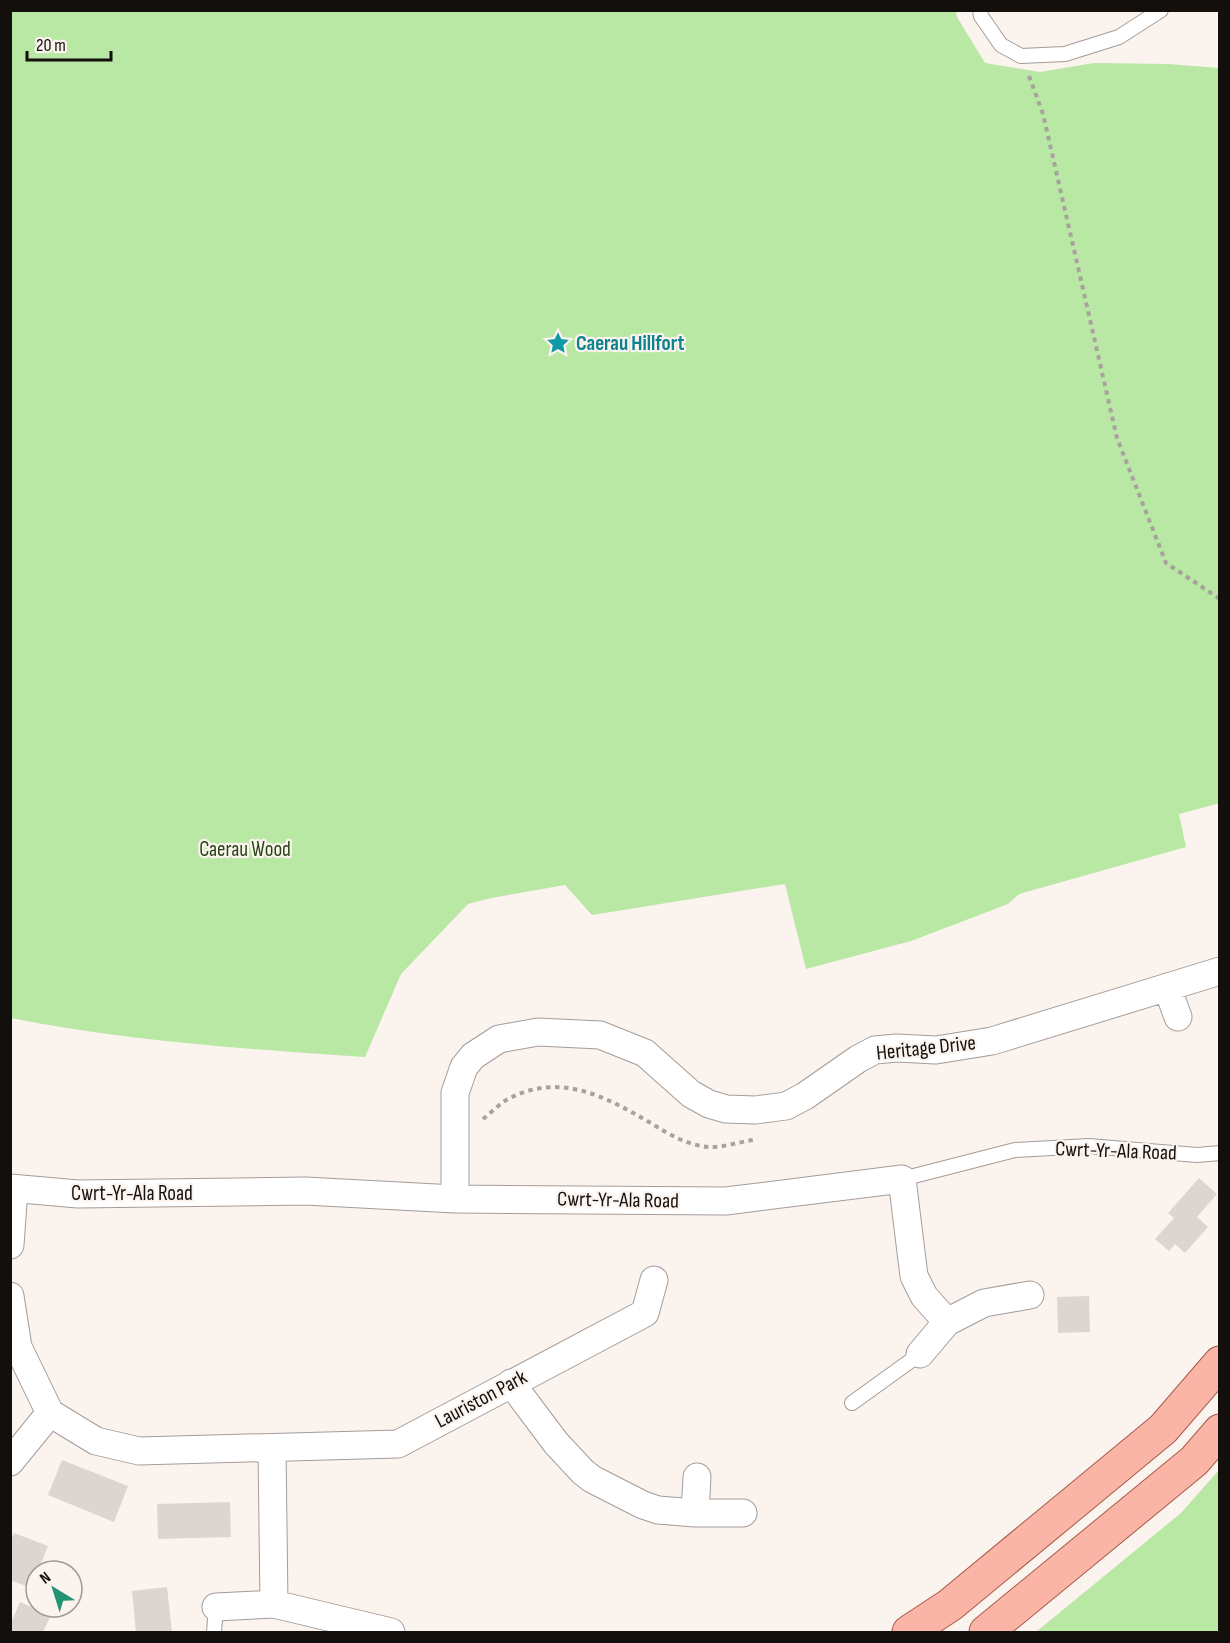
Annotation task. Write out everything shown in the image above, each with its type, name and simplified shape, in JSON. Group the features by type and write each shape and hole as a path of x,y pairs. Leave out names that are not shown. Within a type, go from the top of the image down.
{"main road":[{"path":"909,1632 950,1605 1163,1429 1220,1363"},
{"path":"986,1632 1194,1461 1220,1431"}],"street":[{"name":"Heritage Drive","path":"455,1199 455,1094 464,1067 473,1056 499,1039 538,1032 600,1035 645,1053 691,1094 709,1104 726,1109 756,1110 786,1106 875,1050 897,1048 936,1050 992,1041 1220,971"},
{"path":"1167,987 1178,1017"},
{"path":"902,1179 914,1276 924,1296 946,1322"},
{"name":"Cwrt-Yr-Ala Road","path":"12,1189 78,1194 306,1191 455,1199 726,1202 902,1179"},
{"path":"10,1245 12,1189"},
{"name":"Lauriston Park","path":"50,1413 96,1441 139,1451 398,1444 645,1313 654,1280"},
{"path":"920,1354 946,1322 984,1303 1030,1295"},
{"path":"10,1296 18,1347 50,1413 10,1462"},
{"path":"511,1383 556,1443 592,1479 658,1510 743,1513"},
{"path":"272,1448 274,1604"},
{"path":"695,1513 697,1477"},
{"path":"215,1620 274,1604 391,1632"}],"lane":[{"path":"980,10 981,16 1001,45 1021,56 1065,54 1119,37 1161,10"},
{"name":"Cwrt-Yr-Ala Road","path":"902,1179 1015,1150 1089,1146 1197,1155 1220,1153"},
{"path":"852,1402 920,1354"}],"path":[{"path":"1021,56 1043,114 1117,438 1166,563 1220,599"},
{"path":"454,1130 474,1125 511,1097 536,1089 556,1088 584,1090 614,1101 675,1138 708,1147 755,1139"}],"green space":[{"name":"Caerau Wood","path":"956,10 957,17 985,63 1040,72 1094,63 1168,64 1219,68 1220,803 1179,814 1186,847 1019,894 1008,904 911,941 806,969 785,884 592,915 565,885 491,898 468,904 401,974 365,1057 143,1038 11,1018 11,11"},
{"path":"1219,1470 1219,1632 1036,1632 1181,1513"}],"building":[{"path":"1199,1178 1217,1194 1197,1217 1208,1227 1185,1253 1175,1244 1169,1251 1155,1239 1174,1218 1168,1213"},
{"path":"1089,1296 1090,1332 1058,1333 1057,1297"},
{"path":"62,1460 128,1486 114,1522 48,1495"},
{"path":"230,1502 231,1537 158,1539 157,1504"},
{"path":"14,1533 48,1546 43,1559 24,1559 24,1585 10,1580 10,1542"},
{"path":"167,1587 172,1632 136,1632 132,1591"},
{"path":"20,1602 24,1604 24,1619 49,1619 43,1632 10,1632 10,1625"}],"place":[{"name":"Caerau Hillfort","path":"558,343"}]}
